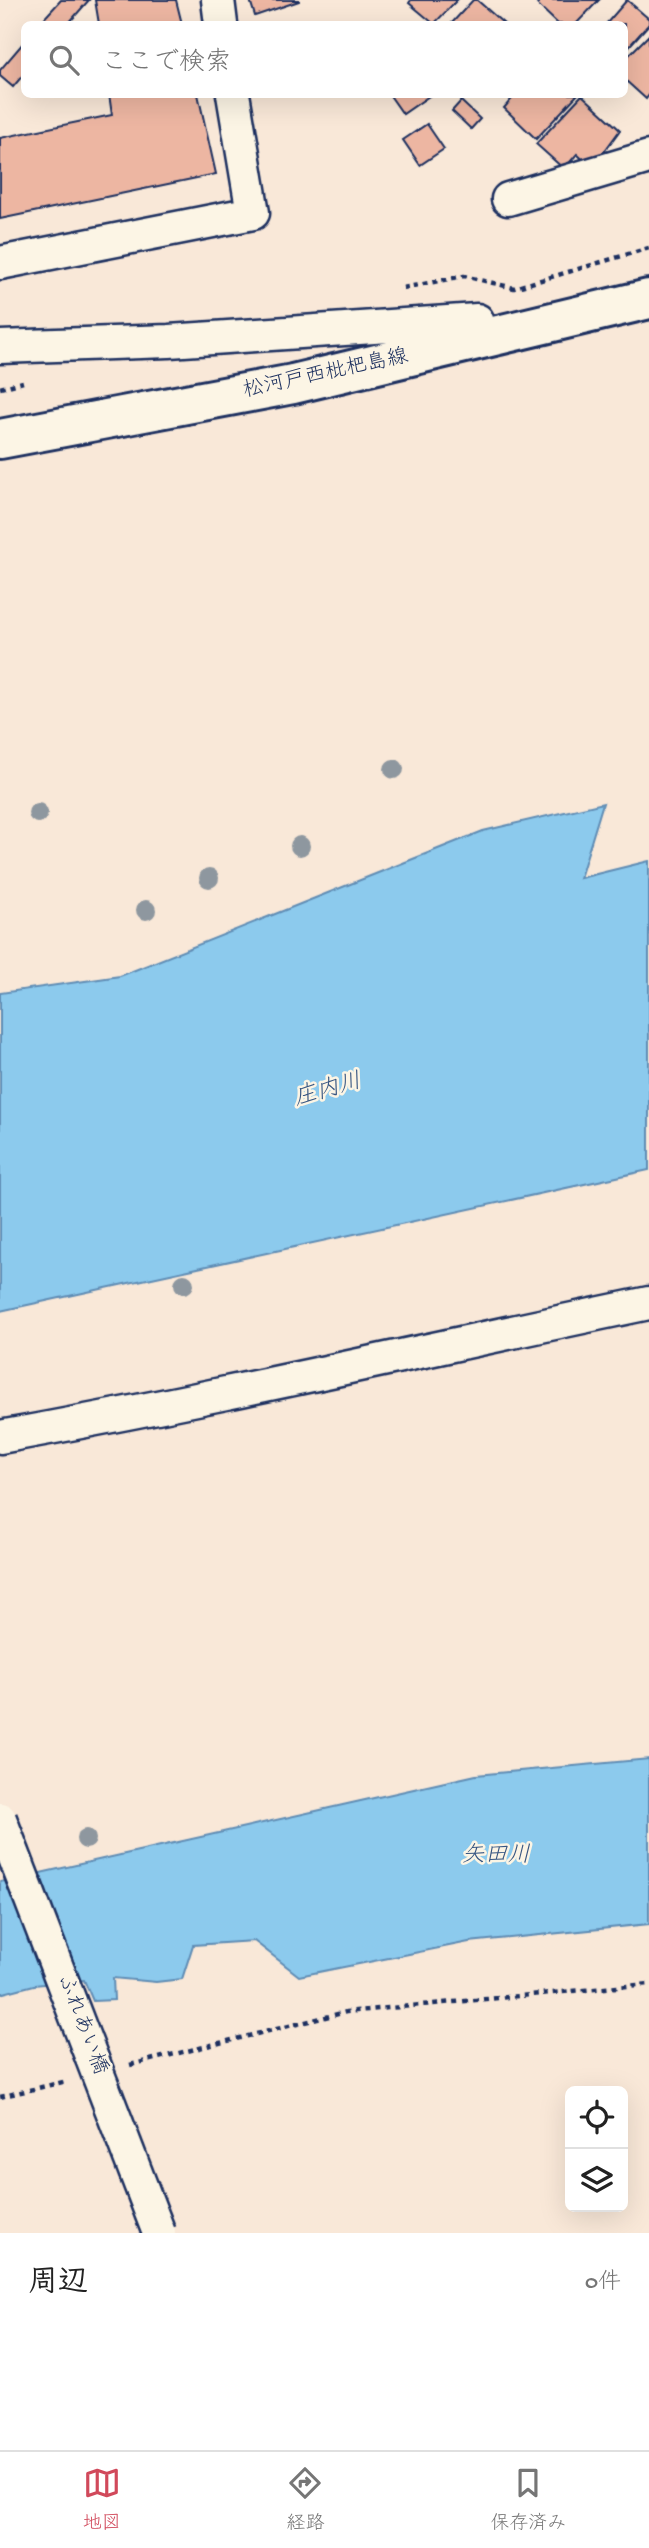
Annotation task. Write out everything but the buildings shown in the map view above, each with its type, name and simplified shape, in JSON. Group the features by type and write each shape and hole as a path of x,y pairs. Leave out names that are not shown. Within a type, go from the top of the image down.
{"main road":[{"name":"松河戸西枇杷島線","path":"0,439 293,384 483,341 649,299"}],"street":[{"path":"218,0 221,21"},
{"path":"0,263 253,213 234,98"},
{"path":"508,199 649,158"},
{"path":"0,347 169,341 477,320 483,341"},
{"path":"0,1437 159,1409 359,1363 649,1303"},
{"name":"ふれあい橋","path":"0,1819 159,2233"}],"path":[{"path":"120,2068 346,2012 649,1984"},
{"path":"0,2097 80,2077"}],"water":[{"name":"庄内川","path":"603,803 580,878 649,861 649,1170 0,1311 0,993 120,976 483,831"},
{"name":"矢田川","path":"649,1759 649,1924 469,1942 299,1976 254,1941 193,1945 182,1979 156,1982 113,1978 114,2000 93,2001 84,1980 34,1985 0,1994 0,1882 476,1775"}]}
